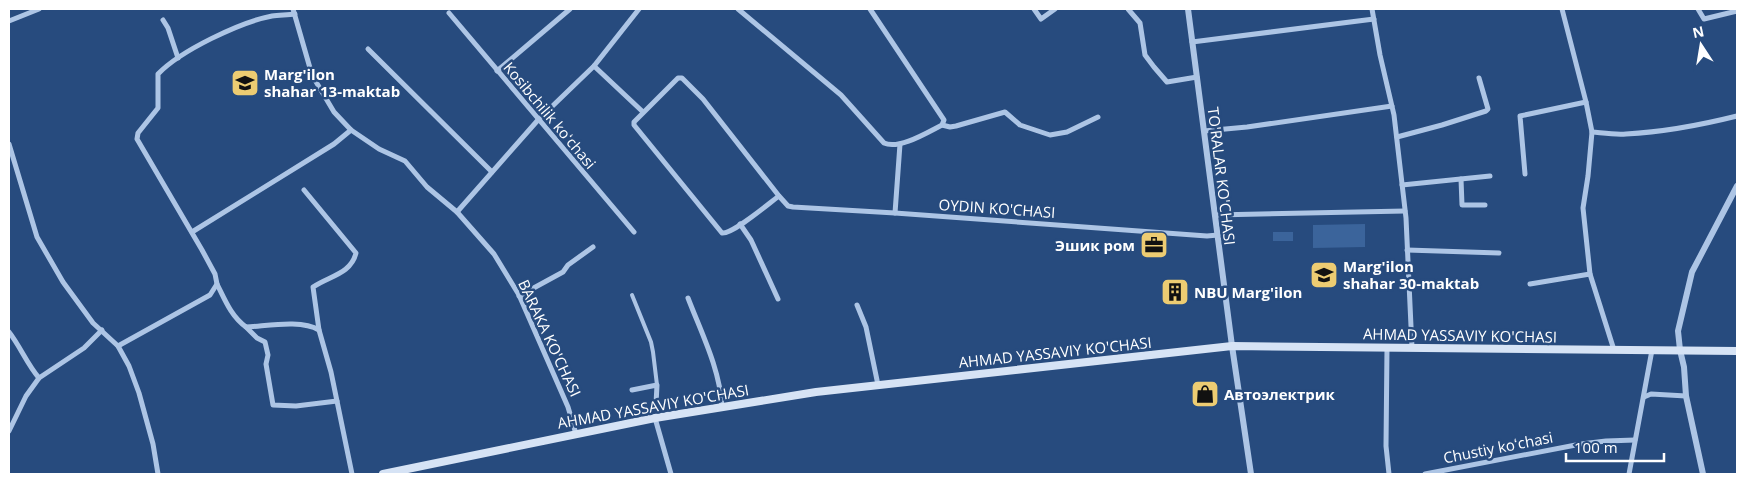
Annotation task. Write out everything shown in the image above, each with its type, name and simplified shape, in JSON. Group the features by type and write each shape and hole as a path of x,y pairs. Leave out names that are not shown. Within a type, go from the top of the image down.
{"main road":[{"name":"AHMAD YASSAVIY KO'CHASI","path":"384,474 655,418 816,392 1232,346 1737,351"}],"street":[{"path":"9,21 39,9"},
{"path":"497,71 570,9"},
{"path":"457,212 538,120 594,66 639,9"},
{"path":"738,9 841,95 884,143 890,145 900,144 942,125 956,126 1005,112 1020,125 1050,135 1067,132 1098,117"},
{"path":"870,9 944,120 942,125"},
{"path":"1034,9 1041,19 1054,9"},
{"path":"1128,9 1140,23 1145,55 1167,82 1197,78"},
{"name":"TO'RALAR KO'CHASI","path":"1188,9 1232,346 1251,474"},
{"path":"1372,9 1397,138 1405,211 1412,348"},
{"path":"1562,9 1592,132 1583,208 1590,274 1614,350"},
{"path":"1698,9 1704,19 1737,11"},
{"path":"294,11 244,24 178,58 158,74 158,108 138,133 137,138 215,274 217,284 227,306 237,321 256,338 265,342 268,355 266,364 272,405 296,406 337,401"},
{"name":"BARAKA KO'CHASI","path":"294,11 312,75 334,112 351,130 379,149 405,161 427,188 457,212 494,254 519,296 568,406 576,434"},
{"name":"Kosibchilik koʻchasi","path":"449,13 634,232"},
{"path":"1192,42 1374,19"},
{"path":"163,20 168,28 178,58"},
{"path":"368,49 492,172"},
{"path":"594,66 642,112 634,122 634,125 719,232 726,233 779,196"},
{"name":"OYDIN KO'CHASI","path":"642,112 678,78 682,78 704,99 788,206 1218,236"},
{"path":"1397,138 1486,111 1488,109 1479,78"},
{"path":"1525,174 1520,116 1586,102"},
{"path":"1204,131 1247,127 1392,106"},
{"path":"1592,132 1625,134 1648,132 1698,125 1737,116"},
{"path":"192,232 334,144 351,130"},
{"path":"9,144 37,237 63,282 94,323 118,346 129,366 139,393 153,444 158,474"},
{"path":"895,213 900,144"},
{"path":"1402,185 1490,176"},
{"path":"1461,179 1462,205 1485,205"},
{"path":"1703,474 1686,396 1684,367 1678,331 1692,272 1737,186"},
{"path":"304,190 356,253 354,262 341,274 323,280 313,287 319,330 337,401 352,474"},
{"path":"1215,215 1405,211"},
{"path":"740,224 751,240 778,298"},
{"path":"519,296 563,272 568,265 593,247"},
{"path":"1407,250 1499,253"},
{"path":"1530,284 1590,274"},
{"path":"118,346 170,315 210,295 217,284"},
{"path":"632,295 651,342 657,385 656,404"},
{"path":"688,298 711,358 721,393 722,407"},
{"path":"857,305 866,327 878,385"},
{"path":"246,328 294,324 313,326 319,330"},
{"path":"9,432 26,396 39,378 84,348 102,330"},
{"path":"9,332 16,340 31,369 39,378"},
{"path":"1386,348 1386,446 1389,474"},
{"path":"1628,474 1652,350"},
{"path":"632,390 657,385"},
{"path":"1644,397 1651,394 1686,396"},
{"path":"655,418 671,474"},
{"name":"Chustiy koʻchasi","path":"1426,474 1581,444 1635,440"}],"shaded area":[{"path":"1365,224 1365,247 1313,248 1313,225"},
{"path":"1273,232 1293,232 1293,241 1273,241"}],"place":[{"name":"Marg'ilon shahar 13-maktab","path":"245,83"},
{"name":"Эшик ром","path":"1154,245"},
{"name":"Marg'ilon shahar 30-maktab","path":"1324,275"},
{"name":"NBU Marg'ilon","path":"1175,292"},
{"name":"Автоэлектрик","path":"1205,394"}]}
